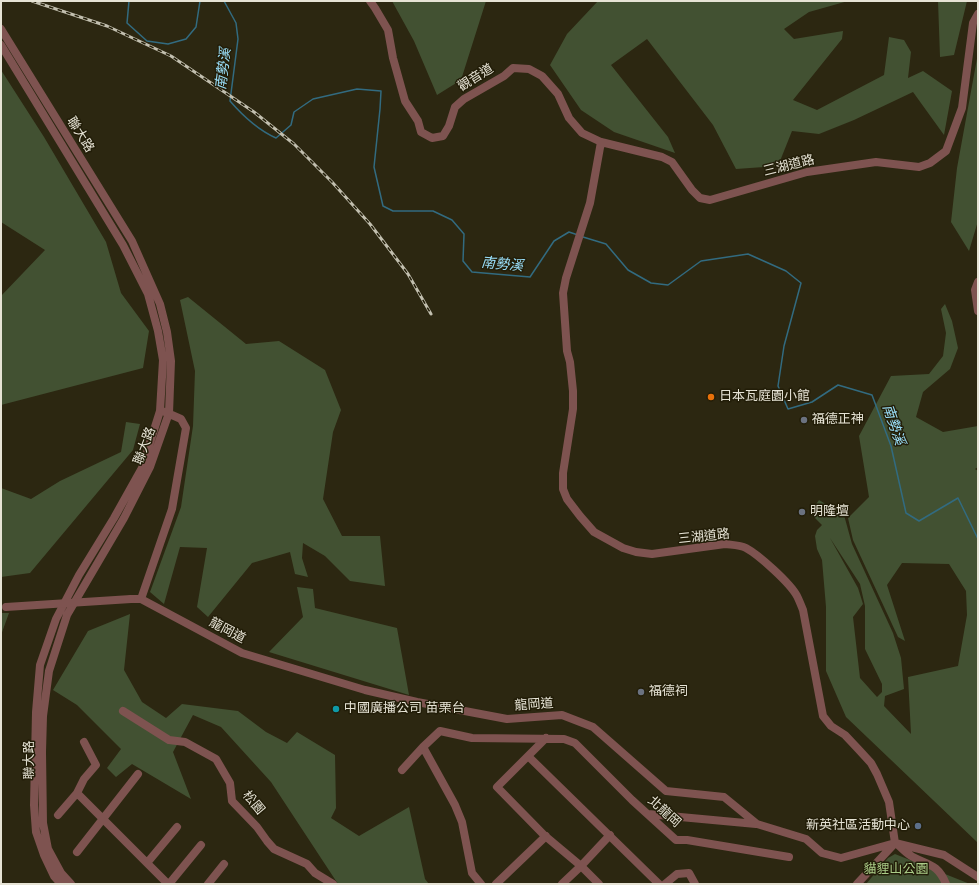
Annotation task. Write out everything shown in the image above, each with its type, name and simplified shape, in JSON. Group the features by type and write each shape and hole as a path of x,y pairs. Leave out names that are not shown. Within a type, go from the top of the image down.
{"street":[{"name":"觀音道","path":"370,1 388,30 393,58 405,101 418,121 421,132 432,138 443,136 449,126 455,108 464,99 504,76 513,68 529,69 542,76 558,94 569,118 582,133 601,142"},
{"name":"三湖道路","path":"896,844 889,802 871,763 845,735 831,726 823,716 803,610 797,596 789,585 756,555 746,548 736,545 725,544 663,554 636,552 623,548 594,532 567,499 563,488 563,472 573,409 573,388 570,362 567,351 563,293 566,278 590,204 601,142 662,157 672,162 692,190 700,198 710,200 807,172 876,162 919,167 930,163 946,151 962,108 973,23 978,14"},
{"name":"聯大路","path":"1,29 132,241 158,331 163,360 160,411 142,468 56,619 40,665 36,712 43,823 48,849 61,873 71,884"},
{"name":"聯大路","path":"1,45 160,304 167,332 171,361 170,413 150,467 124,518 67,615 49,671 38,752 34,805 36,832 44,855 54,876 61,884"},
{"path":"123,245 132,241"},
{"path":"978,282 975,290 978,311"},
{"path":"142,599 172,509 186,428 181,419 170,413 160,411"},
{"name":"龍岡道","path":"4,607 142,599 242,653 366,690 417,702 506,719 562,715 592,727 666,791 724,797 757,824 806,839 822,853 841,858 896,844 944,855 978,877"},
{"name":"松園","path":"123,711 169,740 185,742 216,759 230,783 232,801 257,827 266,841 274,849 307,864 315,873 333,884"},
{"name":"北龍岡","path":"402,770 440,731 472,738 564,738 575,743 676,840 687,840 789,858"},
{"path":"546,738 529,757 497,787 546,836 581,866 599,884"},
{"path":"58,815 77,793 84,779 96,765 84,742"},
{"path":"423,747 455,805 462,822 472,873 481,884"},
{"path":"529,757 659,884"},
{"path":"77,852 138,774"},
{"path":"77,793 168,884 202,845"},
{"path":"648,814 757,824"},
{"path":"147,863 177,827"},
{"path":"562,884 610,835"},
{"path":"496,884 546,836"},
{"path":"857,884 896,844 912,856 932,865 944,878 946,884"},
{"path":"208,884 224,864"},
{"path":"665,884 677,874 689,873 695,884"}],"green space":[{"path":"392,1 486,1 461,80 437,95 414,41"},
{"path":"598,1 848,1 809,12 784,29 794,39 843,31 842,39 793,100 817,110 884,75 889,37 904,40 911,52 908,78 923,71 952,91 944,135 913,92 854,120 819,134 792,131 778,166 736,169 713,125 647,39 611,65 668,137 675,153 614,132 581,110 550,65 567,34"},
{"path":"938,1 967,1 954,55 940,57"},
{"path":"978,53 978,221 969,251 951,222 957,168"},
{"path":"1,70 44,137 106,242 121,293 149,331 143,368 1,405 1,296 45,250 1,222"},
{"path":"188,297 246,344 279,341 325,370 341,410 333,432 323,499 342,536 380,536 385,586 350,581 325,556 303,543 302,558 308,577 295,574 290,552 252,563 208,617 197,607 207,548 180,547 164,604 150,592 181,507 193,426 195,371 180,300"},
{"path":"945,304 952,321 958,348 950,369 923,392 916,417 943,432 978,426 978,467 975,469 978,471 977,842 846,717 826,671 826,607 822,560 817,549 815,536 817,530 822,525 810,513 819,500 844,515 852,544 893,633 901,658 904,689 885,696 884,706 911,734 908,677 958,666 967,615 966,591 949,564 902,563 887,585 905,641 898,637 853,540 848,518 869,497 859,436 891,376 929,374 943,356 946,333 941,309","holes":["830,538 860,584 865,606 865,649 882,684 882,692 877,697 860,678 853,617 863,604 858,588"]},
{"path":"126,422 140,424 133,450 30,573 1,577 1,488 31,499 60,481 121,452"},
{"path":"297,587 313,589 315,608 397,628 409,695 269,652 303,617"},
{"path":"1,613 9,613 1,635"},
{"path":"130,614 124,670 142,702 166,718 182,704 238,711 266,732 287,743 297,732 335,755 336,808 331,818 359,836 409,807 425,879 429,884 338,884 271,782 221,727 193,715 173,752 191,799 132,764 116,777 107,768 121,749 77,705 53,690 88,631"},
{"name":"貓貍山公園","path":"895,854 970,884 866,884 888,858"}],"waterway":[{"name":"南勢溪","path":"129,1 127,23 147,41 168,44 186,39 196,27 200,1"},
{"name":"南勢溪","path":"224,1 236,23 238,39 230,101 235,107 257,127 276,138 291,125 294,112 313,99 357,89 381,91 374,167 383,206 393,211 433,211 452,220 464,234 463,261 472,272 530,277 554,241 569,232 578,235"},
{"name":"南勢溪","path":"583,237 606,244 628,270 651,283 668,285 701,261 748,254 786,271 801,283 784,346 778,386 788,409 812,402 838,385 872,395 891,446 906,513 919,521 958,498 978,539"}],"railway":[{"path":"32,1 107,26 171,56 254,112 294,144 332,182 370,224 408,274 431,314"}],"place":[{"name":"日本瓦庭園小館","path":"711,397"},
{"name":"福德正神","path":"804,420"},
{"name":"明隆壇","path":"802,512"},
{"name":"福德祠","path":"641,692"},
{"name":"中國廣播公司 苗栗台","path":"336,709"},
{"name":"新英社區活動中心","path":"918,826"}]}
